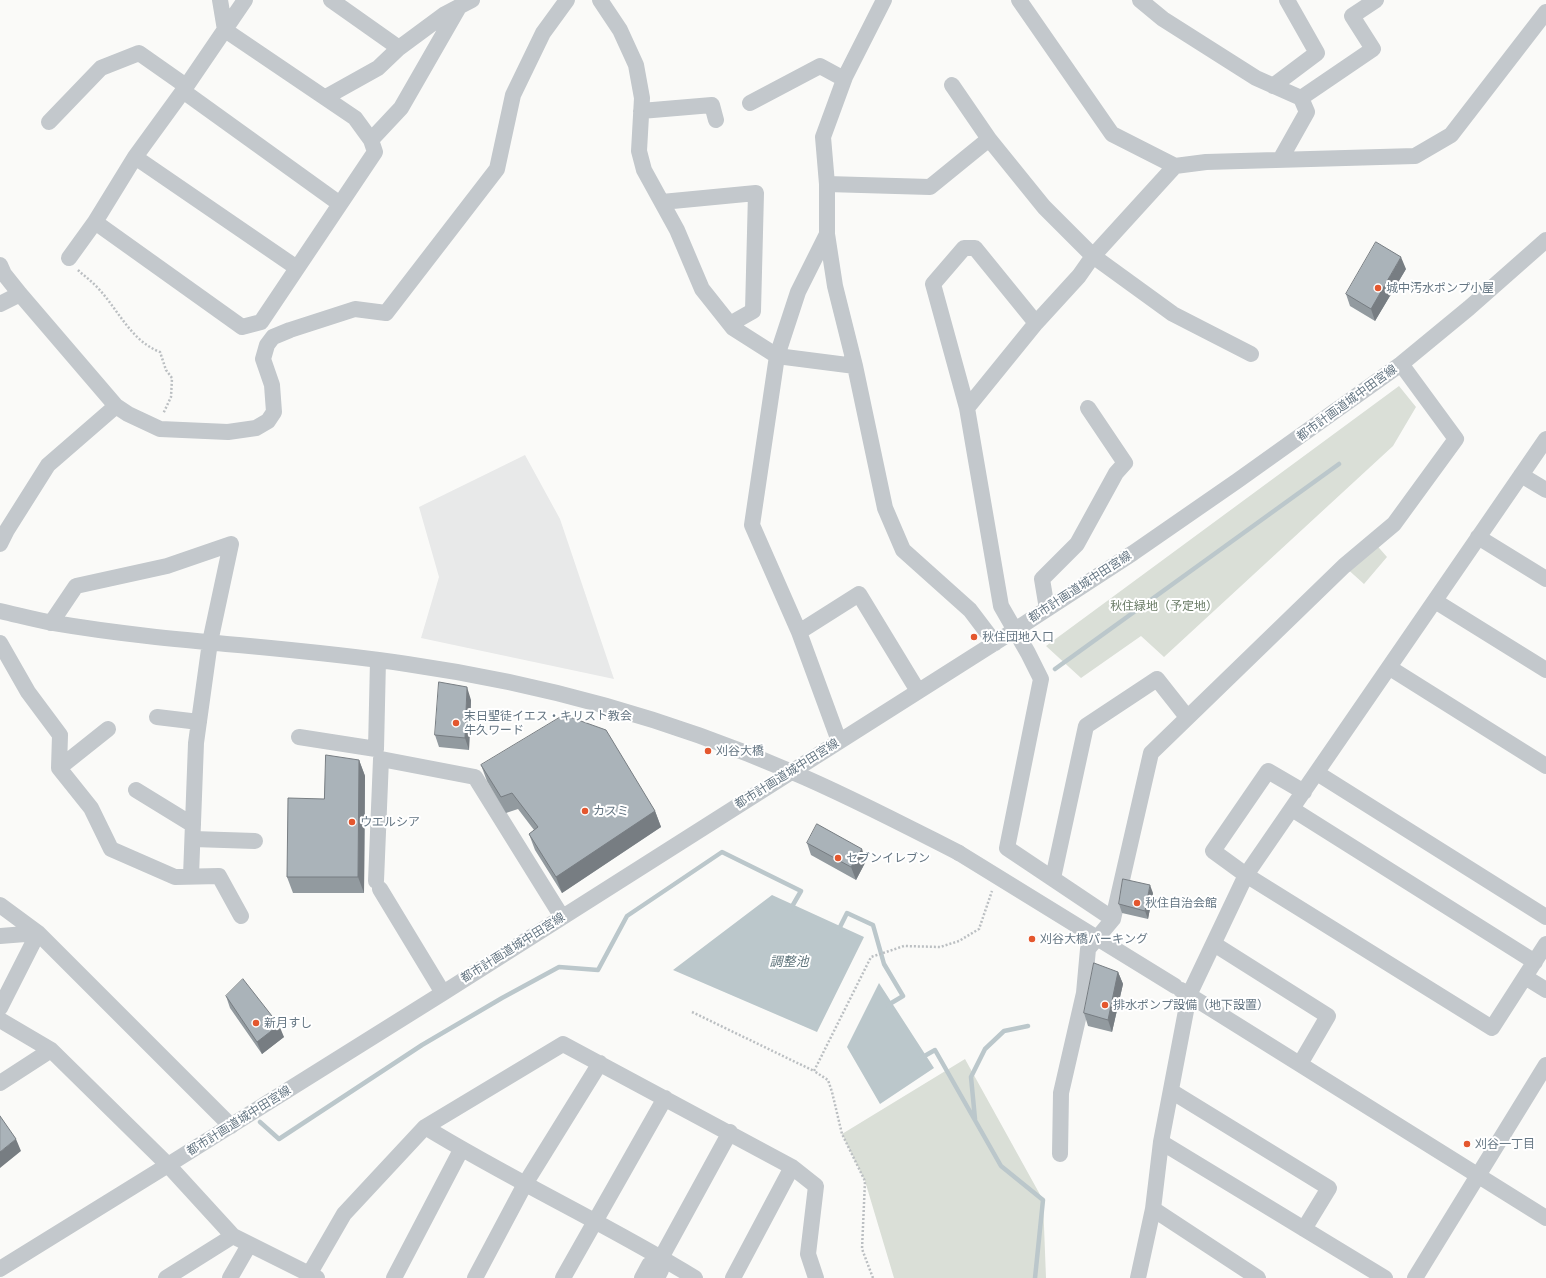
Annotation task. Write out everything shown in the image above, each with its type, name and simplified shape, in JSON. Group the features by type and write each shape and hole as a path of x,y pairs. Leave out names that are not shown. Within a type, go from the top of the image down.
{"street":[{"path":"95,222 242,327 262,322 375,152 370,140 355,118 225,30 220,0"},
{"path":"69,258 95,222 135,157 245,0"},
{"path":"331,0 399,48"},
{"path":"0,265 4,274 20,294 116,406 128,414 160,429 228,432 256,428 268,421 274,412 272,385 264,359 267,345 273,337 355,309 386,313 497,169 513,95 543,33 567,0"},
{"path":"600,0 620,30 636,66 642,98 639,151 644,170 676,230 702,289 733,328 777,356 854,366"},
{"path":"884,0 844,79 823,137 827,184 827,234 835,286 885,508 904,550 970,610 995,643"},
{"path":"1019,0 1112,134 1175,166 1206,162 1415,156 1451,135 1546,12"},
{"path":"1140,0 1163,19 1256,78 1301,98 1307,112 1280,160"},
{"path":"1273,86 1317,53 1287,0"},
{"path":"1301,98 1373,49 1352,16 1376,0"},
{"path":"326,97 378,68 399,48 445,14 465,2"},
{"path":"370,140 401,108 465,2"},
{"path":"49,122 101,68 139,53 184,89 340,204"},
{"path":"750,103 820,66 844,79"},
{"path":"952,85 989,139 1044,207 1093,256 1173,314 1250,354"},
{"path":"641,111 712,105 716,120"},
{"path":"827,184 930,188 989,139"},
{"path":"135,157 297,268"},
{"path":"967,408 1036,322 1079,276 1093,256 1175,166"},
{"path":"662,202 756,193 753,311 730,324"},
{"path":"827,234 798,292 777,356 752,525 799,632 839,741"},
{"name":"都市計画道城中田宮線","path":"0,1269 443,993 790,771 995,643 1133,553 1400,364 1469,308 1546,240"},
{"path":"1036,322 975,248 964,248 933,284 967,408 1001,606 1041,679 1007,848 1112,919"},
{"path":"0,304 20,294"},
{"path":"1060,1154 1061,1093 1084,993 1088,949 1112,919 1151,753 1344,566 1394,524 1456,439 1400,364"},
{"path":"0,544 7,530 48,465 116,406"},
{"path":"1047,609 1042,579 1077,544 1116,473 1125,463 1088,408"},
{"path":"1138,1278 1153,1209 1161,1142 1189,996 1246,876 1546,439"},
{"path":"1521,475 1546,490"},
{"path":"1478,537 1546,579"},
{"path":"51,623 76,586 167,566 231,544 210,642 196,744 191,876"},
{"path":"799,632 859,594 918,691"},
{"path":"1435,602 1546,670"},
{"path":"0,611 51,623 121,634 378,660 468,674 584,700 700,736 790,771 846,796 959,853 1546,1218"},
{"path":"0,643 28,692 60,735 59,768 91,808 111,848 175,877 219,876 241,916"},
{"path":"299,737 376,749 378,660"},
{"path":"1390,668 1546,766"},
{"path":"1053,878 1086,726 1157,678 1187,717"},
{"path":"157,717 199,722"},
{"path":"59,768 108,729"},
{"path":"443,993 378,885 381,759 475,777 562,917"},
{"path":"1304,792 1268,771 1213,851 1246,876 1492,1028 1546,944"},
{"path":"1317,773 1546,917"},
{"path":"136,790 193,832 255,841"},
{"path":"1292,809 1535,962"},
{"path":"0,905 38,934 231,1126"},
{"path":"0,936 38,934"},
{"path":"0,1008 38,934"},
{"path":"1214,944 1328,1016 1300,1064"},
{"path":"1525,977 1546,990"},
{"path":"0,1020 51,1050 168,1165 233,1236 311,1277 344,1214 425,1127 563,1044 730,1132 792,1167 816,1186 808,1254 816,1278"},
{"path":"0,1083 51,1050"},
{"path":"475,1278 525,1184 600,1063"},
{"path":"1415,1278 1546,1065"},
{"path":"1171,1092 1329,1188 1304,1229"},
{"path":"563,1278 665,1098"},
{"path":"425,1127 461,1150 661,1258 695,1278"},
{"path":"657,1278 661,1270 661,1258 730,1132"},
{"path":"1161,1142 1385,1278"},
{"path":"394,1278 461,1150"},
{"path":"733,1278 792,1167"},
{"path":"1153,1209 1258,1278"},
{"path":"166,1278 233,1236"},
{"path":"230,1278 249,1245"},
{"path":"642,1278 649,1265 661,1258"}],"path":[{"path":"69,258 78,271 94,284 134,335 152,349 160,352 166,370 172,378 172,397 157,428"},
{"path":"814,1071 871,957 904,946 940,947 959,941 979,929 994,887"},
{"path":"692,1012 814,1071 828,1080 842,1134 865,1180 862,1249 873,1278"}],"shaded area":[{"path":"525,455 560,519 614,679 421,638 439,577 419,507"}],"green space":[{"name":"秋住緑地（予定地）","path":"1399,386 1416,407 1393,446 1164,657 1141,636 1081,678 1046,646"},
{"path":"1373,541 1387,557 1364,584 1344,566"},
{"path":"965,1059 1043,1200 1046,1278 894,1278 865,1181 842,1134"}],"water":[{"name":"調整池","path":"772,895 864,937 817,1032 673,970"},
{"path":"879,983 934,1068 880,1104 847,1047"}],"building":[{"path":"1376,242 1401,257 1371,309 1346,294"},
{"name":"末日聖徒イエス・キリスト教会 牛久ワード","path":"439,682 467,687 465,738 435,735"},
{"name":"カスミ","path":"564,715 606,730 655,811 556,877 529,834 538,827 512,793 501,797 481,765"},
{"path":"326,755 359,760 358,877 287,877 288,798 324,799"},
{"path":"817,824 862,849 851,867 807,843"},
{"name":"秋住自治会館","path":"1123,879 1150,885 1145,911 1119,904"},
{"path":"1094,963 1118,972 1108,1020 1084,1013"},
{"name":"新月すし","path":"243,979 279,1025 257,1042 226,996"},
{"path":"0,1116 16,1139 0,1152"}],"waterway":[{"path":"1055,669 1339,464"},
{"path":"260,1122 279,1139 422,1045 502,998 559,967 598,970 627,916 722,852 801,891 790,910"},
{"path":"838,931 847,913 873,925 884,964 903,996 888,1005"},
{"path":"975,1119 971,1077 985,1049 1004,1031 1028,1026"},
{"path":"921,1058 935,1050 1001,1166 1043,1200 1035,1278"}],"place":[{"name":"城中汚水ポンプ小屋","path":"1378,288"},
{"name":"秋住団地入口","path":"974,637"},
{"name":"末日聖徒イエス・キリスト教会 牛久ワード","path":"456,723"},
{"name":"刈谷大橋","path":"708,751"},
{"name":"カスミ","path":"585,811"},
{"name":"ウエルシア","path":"352,822"},
{"name":"セブンイレブン","path":"838,858"},
{"name":"秋住自治会館","path":"1137,903"},
{"name":"刈谷大橋パーキング","path":"1032,939"},
{"name":"排水ポンプ設備（地下設置）","path":"1105,1005"},
{"name":"新月すし","path":"256,1023"},
{"name":"刈谷一丁目","path":"1467,1144"}]}
